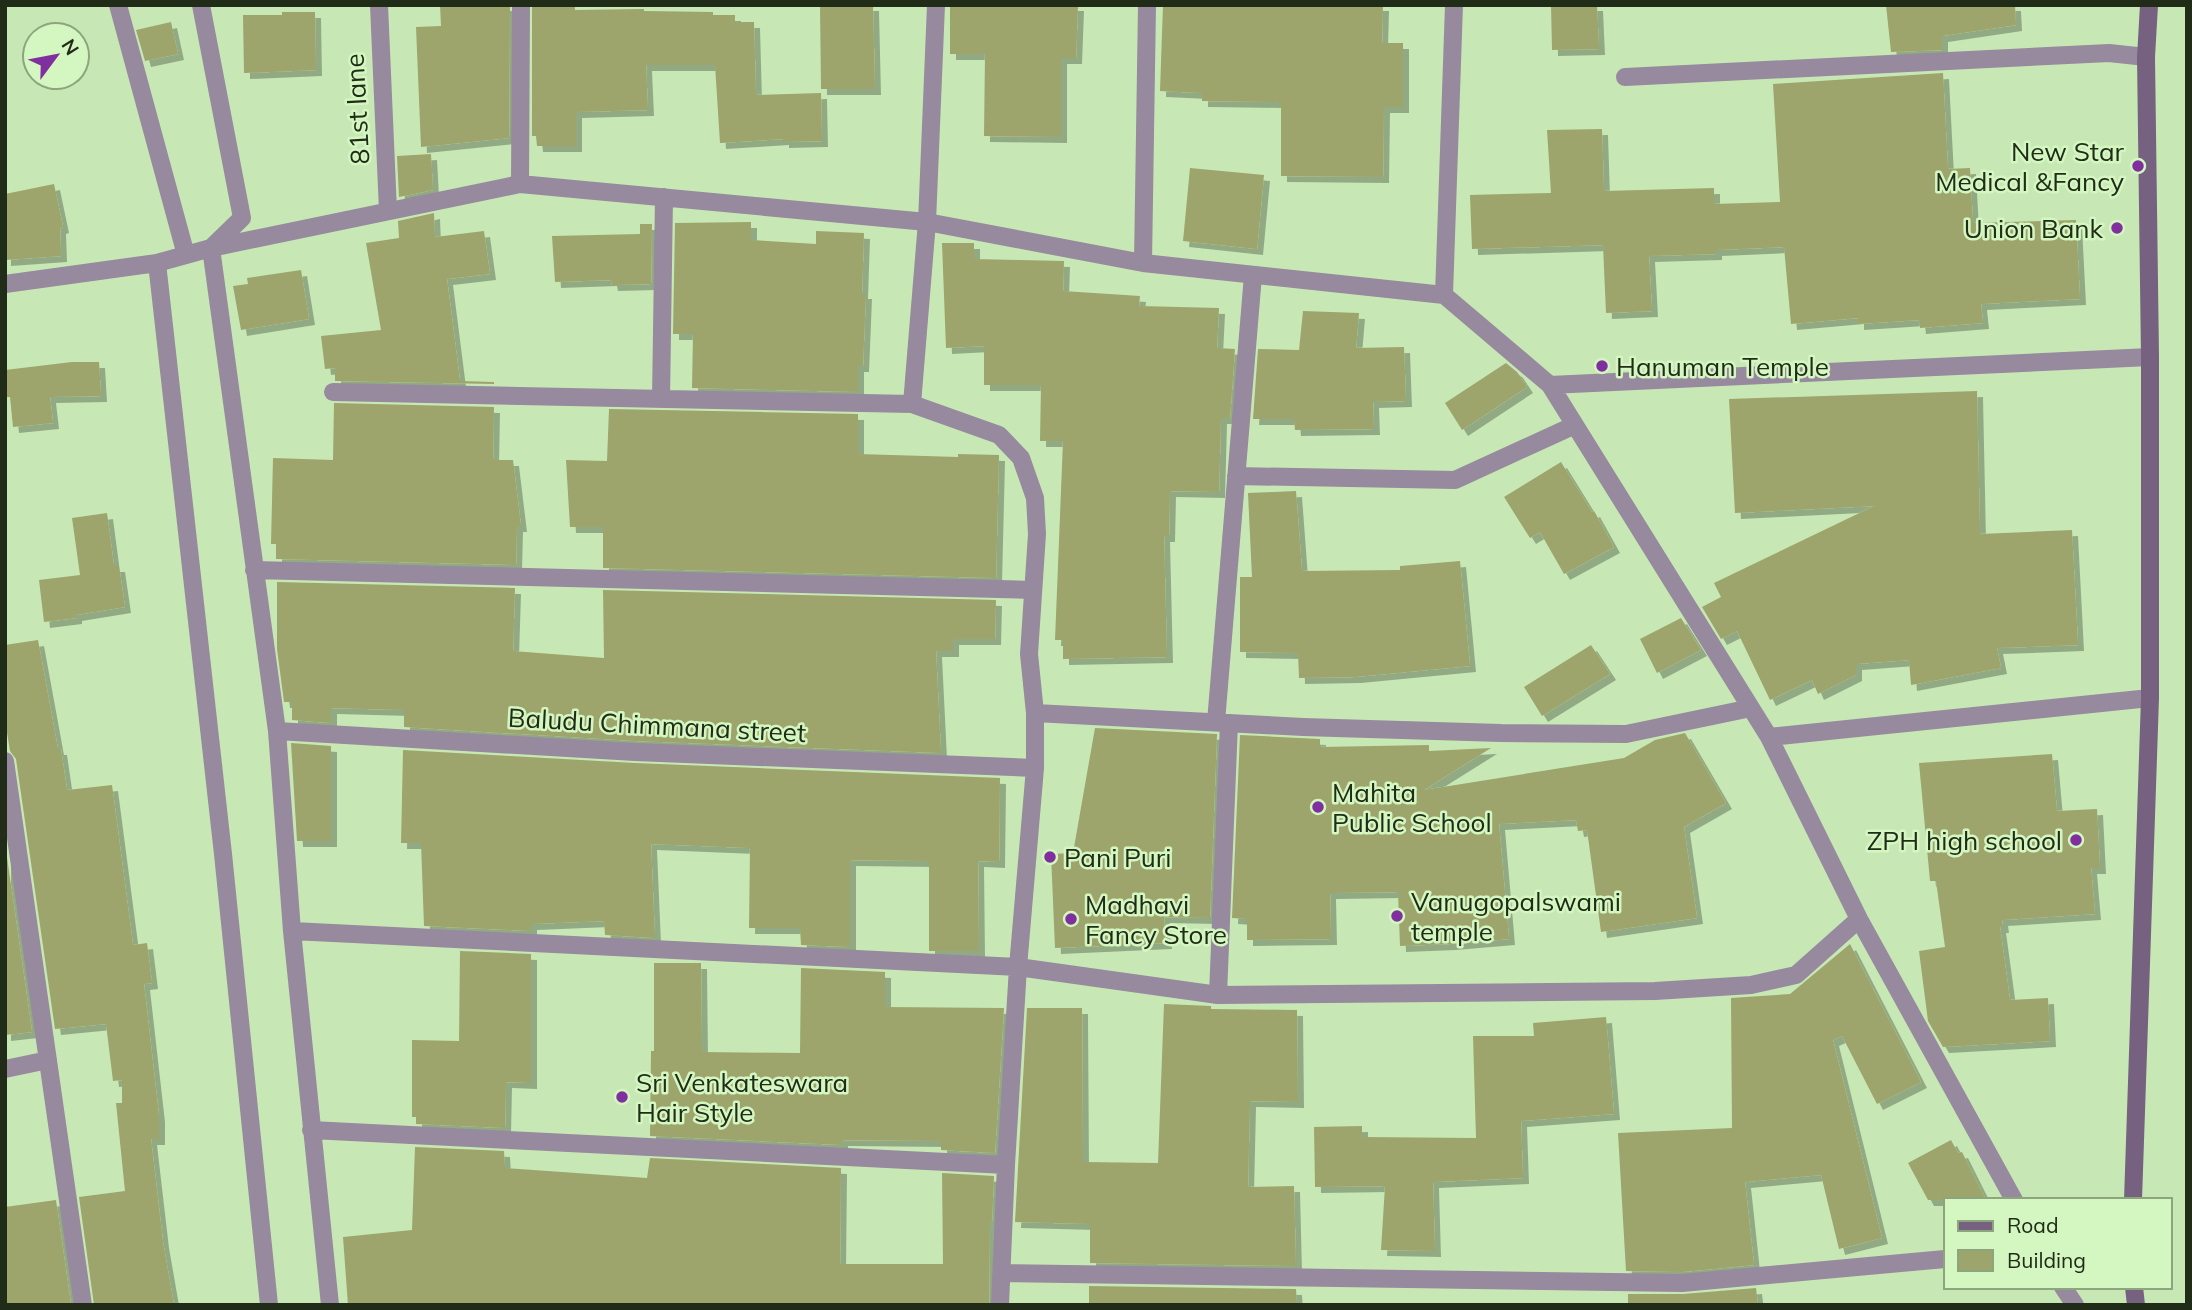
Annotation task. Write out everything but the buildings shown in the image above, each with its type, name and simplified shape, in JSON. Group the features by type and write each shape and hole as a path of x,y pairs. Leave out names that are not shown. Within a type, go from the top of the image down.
{"street":[{"path":"118,5 186,255"},
{"path":"201,5 242,218 211,248"},
{"name":"81st lane","path":"379,5 388,211"},
{"path":"520,184 521,5"},
{"path":"912,404 928,222 936,5"},
{"path":"1143,263 1147,5"},
{"path":"1444,295 1454,5"},
{"path":"2133,1198 2150,698 2150,357 2146,57 2149,5"},
{"path":"1625,77 2109,53 2146,57"},
{"path":"5,284 157,263 211,248 520,184 928,222 1143,263 1444,295 1550,385 1769,737 1860,919 2013,1198"},
{"path":"661,399 664,197"},
{"path":"211,248 278,731 292,931 330,1305"},
{"path":"157,263 223,853 269,1305"},
{"path":"1218,995 1222,723 1236,476 1253,275"},
{"path":"1550,385 2150,357"},
{"path":"333,392 912,404 999,435 1021,458 1035,498 1037,534 1028,654 1035,713 1035,768 1018,967 1000,1305"},
{"path":"1236,476 1455,480 1575,425"},
{"path":"254,570 1033,590"},
{"path":"1769,737 2150,698"},
{"path":"1035,713 1488,733 1626,734 1751,708"},
{"name":"Baludu Chimmana street","path":"278,731 635,752 1035,768"},
{"path":"5,761 83,1305"},
{"path":"292,931 1018,967 1218,995 1655,991 1751,985 1796,975 1860,919"},
{"path":"5,1069 48,1060"},
{"path":"311,1130 1006,1165"},
{"path":"1002,1273 1682,1283 1944,1259"},
{"path":"2064,1289 2075,1305"}],"place":[{"name":"New Star Medical &Fancy","path":"2138,166"},
{"name":"Union Bank","path":"2117,228"},
{"name":"Hanuman Temple","path":"1602,366"},
{"name":"Mahita Public School","path":"1318,807"},
{"name":"ZPH high school","path":"2076,840"},
{"name":"Pani Puri","path":"1050,857"},
{"name":"Vanugopalswami temple","path":"1397,916"},
{"name":"Madhavi Fancy Store","path":"1071,919"},
{"name":"Sri Venkateswara Hair Style","path":"622,1097"}]}
